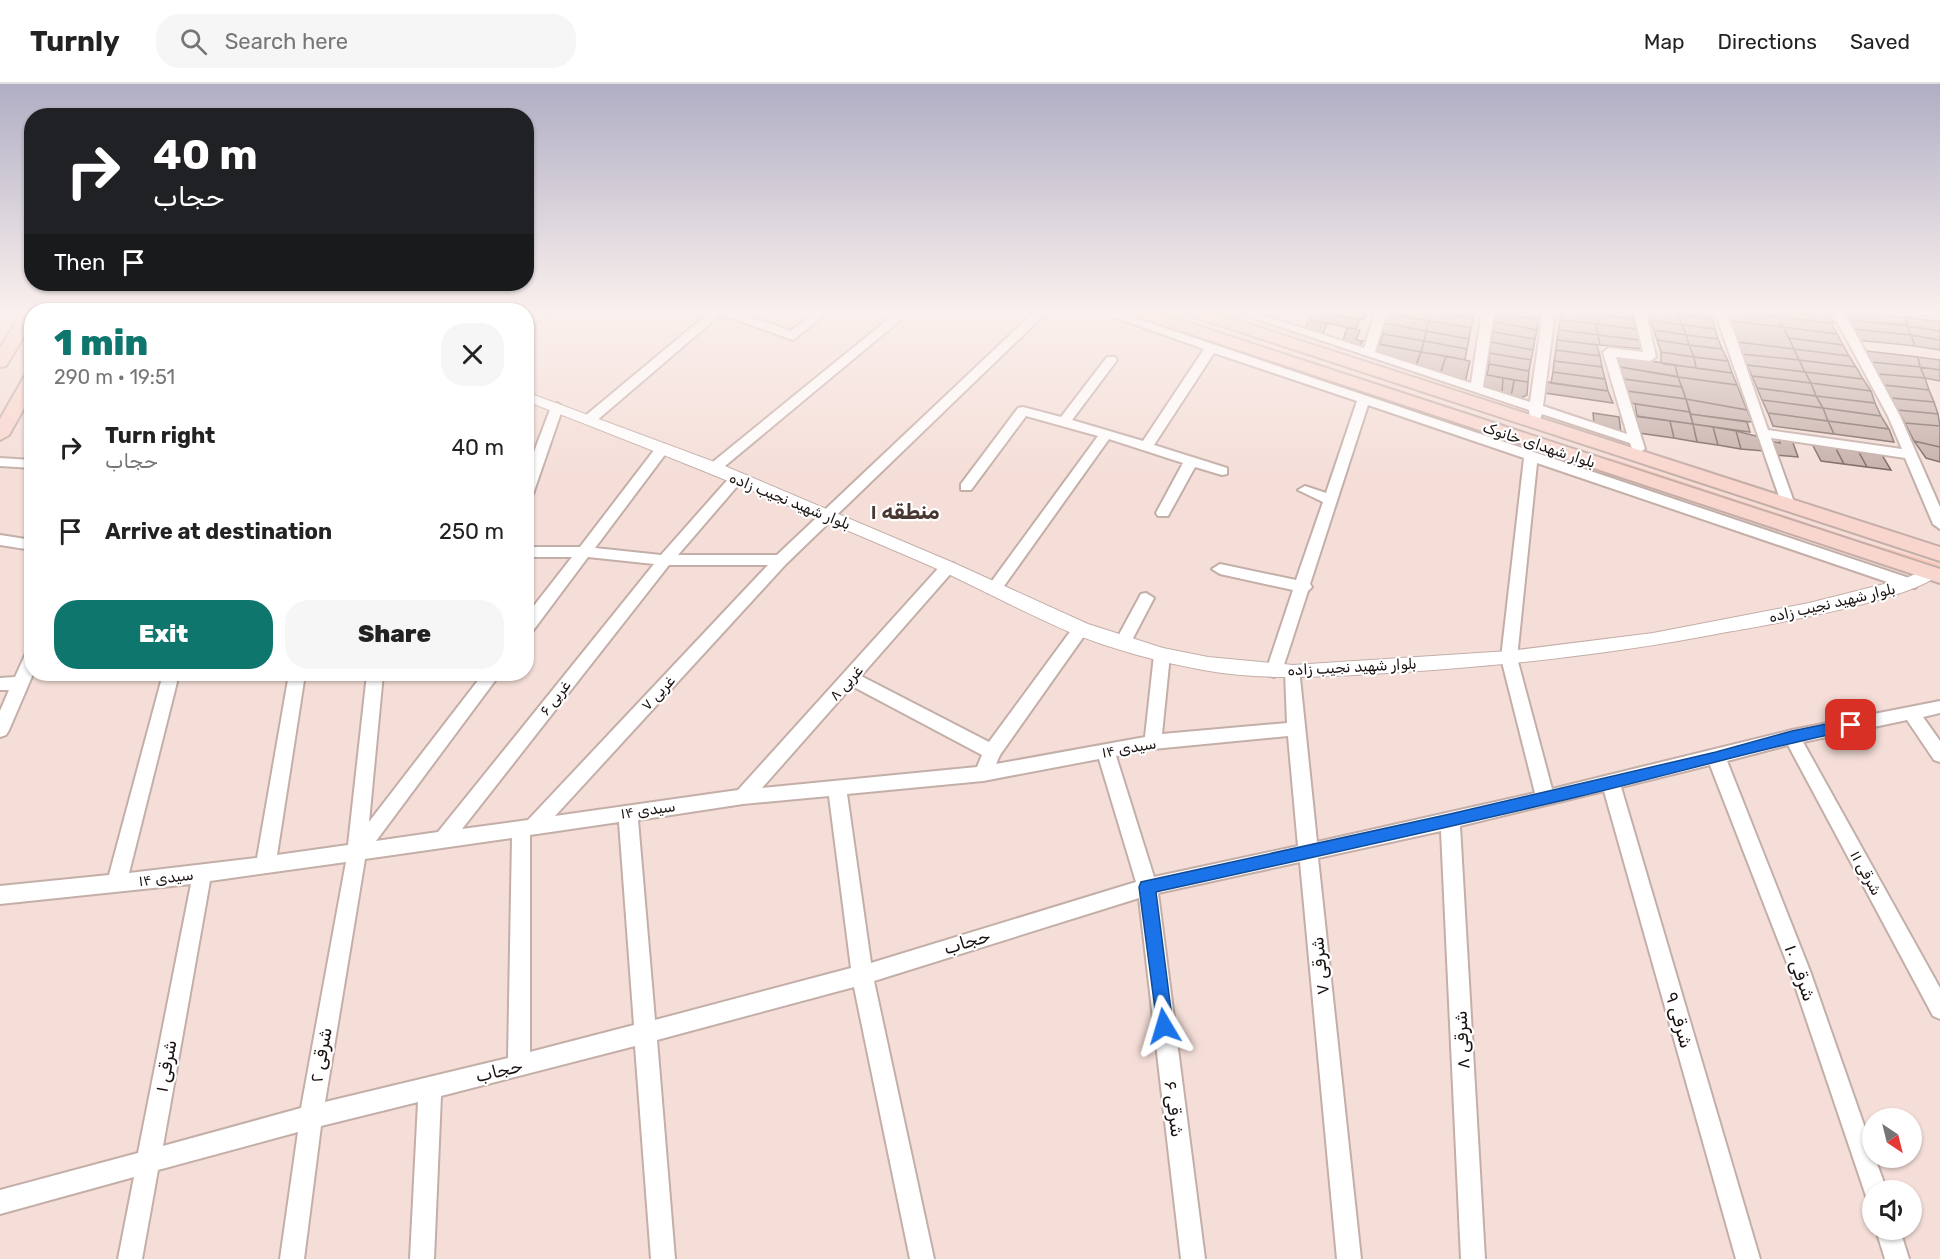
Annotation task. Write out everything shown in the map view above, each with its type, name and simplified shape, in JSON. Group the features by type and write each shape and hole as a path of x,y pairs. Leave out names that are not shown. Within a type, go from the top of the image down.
{"main road":[{"name":"بلوار شهدای خانوک","path":"1285,367 1476,431 1936,574"},
{"name":"بلوار شهدای خانوک","path":"1374,367 1638,449 1788,505 1940,554"},
{"path":"0,435 24,392"}],"street":[{"path":"590,419 652,367"},
{"path":"714,468 837,367"},
{"path":"534,552 584,552 666,560 780,561 983,367"},
{"path":"1064,422 1106,367"},
{"path":"1146,447 1199,367"},
{"path":"1283,367 1363,401 1476,431 1532,457 1910,584"},
{"path":"1409,367 1476,388 1535,416 1542,367"},
{"path":"1476,388 1479,367"},
{"path":"1613,367 1638,449"},
{"path":"1740,367 1788,505"},
{"path":"1866,367 1923,480 1940,524"},
{"name":"بلوار شهید نجیب زاده","path":"534,399 714,468 735,480 826,515 948,567 1081,629 1162,655 1208,664 1284,671 1509,658 1653,640 1809,610 1910,584 1936,574"},
{"path":"1284,671 1304,586 1363,401"},
{"path":"534,472 557,407"},
{"path":"966,487 1023,411 1106,434 1222,471"},
{"path":"1762,433 1911,455"},
{"path":"994,589 1106,434"},
{"path":"534,618 663,448"},
{"path":"1532,457 1509,658 1545,798"},
{"path":"1163,513 1191,461"},
{"path":"0,462 24,464"},
{"name":"غربی ۶","path":"446,837 666,560 735,480"},
{"path":"1923,480 1940,483"},
{"path":"1305,490 1331,500"},
{"path":"0,540 24,544"},
{"name":"غربی ۷","path":"528,826 780,561"},
{"name":"غربی ۸","path":"743,797 948,567"},
{"path":"1220,569 1304,586"},
{"path":"1123,642 1146,598"},
{"path":"983,774 992,752 1081,629"},
{"path":"1153,742 1162,655"},
{"name":"شرقی ۷","path":"1284,671 1296,729 1349,1259"},
{"path":"0,730 24,674"},
{"path":"851,678 992,752"},
{"path":"117,883 169,681"},
{"path":"266,864 296,681"},
{"name":"شرقی ۲","path":"292,1259 311,1117 357,852 374,681"},
{"path":"357,852 487,681"},
{"path":"0,684 20,683"},
{"name":"حجاب","path":"0,1202 311,1117 519,1066 862,975 1147,887 1450,821 1610,781 1716,758 1792,736 1940,707"},
{"path":"1911,713 1940,755"},
{"name":"سیدی ۱۴","path":"0,895 202,874 446,837 743,797 837,790 983,774 1153,742 1296,729"},
{"name":"شرقی ۱۱","path":"1792,736 1940,1009"},
{"name":"شرقی ۶","path":"1106,752 1147,887 1193,1259"},
{"name":"شرقی ۱۰","path":"1716,758 1800,971 1871,1180"},
{"name":"شرقی ۹","path":"1610,781 1749,1259"},
{"path":"837,790 862,975 922,1259"},
{"path":"628,813 663,1259"},
{"name":"شرقی ۸","path":"1450,821 1473,1259"},
{"path":"519,1066 528,826"},
{"name":"شرقی ۱","path":"130,1259 202,874"},
{"path":"422,1259 430,1088"},
{"path":"1891,1240 1898,1259"}],"shaded area":[{"path":"1591,455 1614,459 1868,543 1940,564 1940,570"}],"building":[{"path":"1418,367 1442,367 1440,374"},
{"path":"1443,367 1469,367 1465,383 1440,375"},
{"path":"1488,367 1529,371 1528,382 1487,375"},
{"path":"1505,367 1530,367 1529,371"},
{"path":"1553,367 1602,367 1605,379 1553,372"},
{"path":"1620,367 1675,367 1678,377"},
{"path":"1620,367 1675,376 1678,377 1682,387 1624,379"},
{"path":"1675,367 1688,367 1732,373 1737,385 1678,377"},
{"path":"1730,367 1732,373 1696,368"},
{"path":"1748,367 1762,367 1805,372 1811,383 1752,376"},
{"path":"1762,367 1802,367 1805,372"},
{"path":"1802,367 1855,367 1863,379 1805,372"},
{"path":"1874,367 1918,367 1925,378 1878,374"},
{"path":"1920,367 1940,367 1940,370"},
{"path":"1920,367 1940,370 1940,381 1925,378"},
{"path":"1553,372 1605,379 1608,391 1551,383"},
{"path":"1805,372 1863,379 1871,391 1811,383"},
{"path":"1478,373 1503,378 1502,394 1480,387"},
{"path":"1878,374 1925,378 1929,390 1884,385"},
{"path":"1752,376 1811,383 1816,396 1757,388"},
{"path":"1678,377 1737,385 1747,410 1686,399"},
{"path":"1503,378 1514,380 1511,397 1502,394"},
{"path":"1624,379 1682,387 1686,399 1627,391"},
{"path":"1514,380 1528,382 1527,395 1519,399 1511,397"},
{"path":"1547,382 1608,391 1613,403 1545,393"},
{"path":"1811,383 1871,391 1875,403 1816,396"},
{"path":"1884,385 1929,390 1934,402 1891,398"},
{"path":"1757,388 1816,396 1823,408 1762,400"},
{"path":"1627,391 1686,399 1690,412 1630,403"},
{"path":"1816,396 1875,403 1881,416 1823,408"},
{"path":"1891,398 1934,402 1938,414 1898,410"},
{"path":"1686,399 1747,410 1752,422 1690,414"},
{"path":"1762,400 1823,408 1828,421 1768,413"},
{"path":"1635,404 1690,412 1693,424 1637,416"},
{"path":"1823,408 1881,416 1889,429 1828,421"},
{"path":"1898,410 1938,414 1940,426 1905,423"},
{"path":"1593,413 1619,417 1621,433 1594,424"},
{"path":"1768,413 1828,421 1834,434 1773,426"},
{"path":"1690,414 1747,422 1750,432 1693,424"},
{"path":"1633,416 1670,421 1674,438 1632,432"},
{"path":"1670,421 1693,424 1697,442 1674,438"},
{"path":"1828,421 1889,429 1894,442 1834,434"},
{"path":"1905,423 1940,426 1940,447 1914,441"},
{"path":"1693,424 1713,427 1718,445 1697,442"},
{"path":"1713,427 1736,431 1741,449 1718,445"},
{"path":"1736,431 1760,437 1764,451 1741,449"},
{"path":"1778,437 1792,440 1798,457 1776,455 1770,441 1780,443"},
{"path":"1914,441 1940,447 1940,462 1926,458"},
{"path":"1811,442 1834,445 1844,464 1821,461"},
{"path":"1834,445 1856,447 1867,467 1844,464"},
{"path":"1856,447 1879,450 1891,470 1867,467"}],"district":[{"name":"منطقه ۱","path":"905,511"}],"route":[{"path":"1164,1026 1147,887 1450,821 1610,781 1716,758 1792,736 1851,725"}]}
